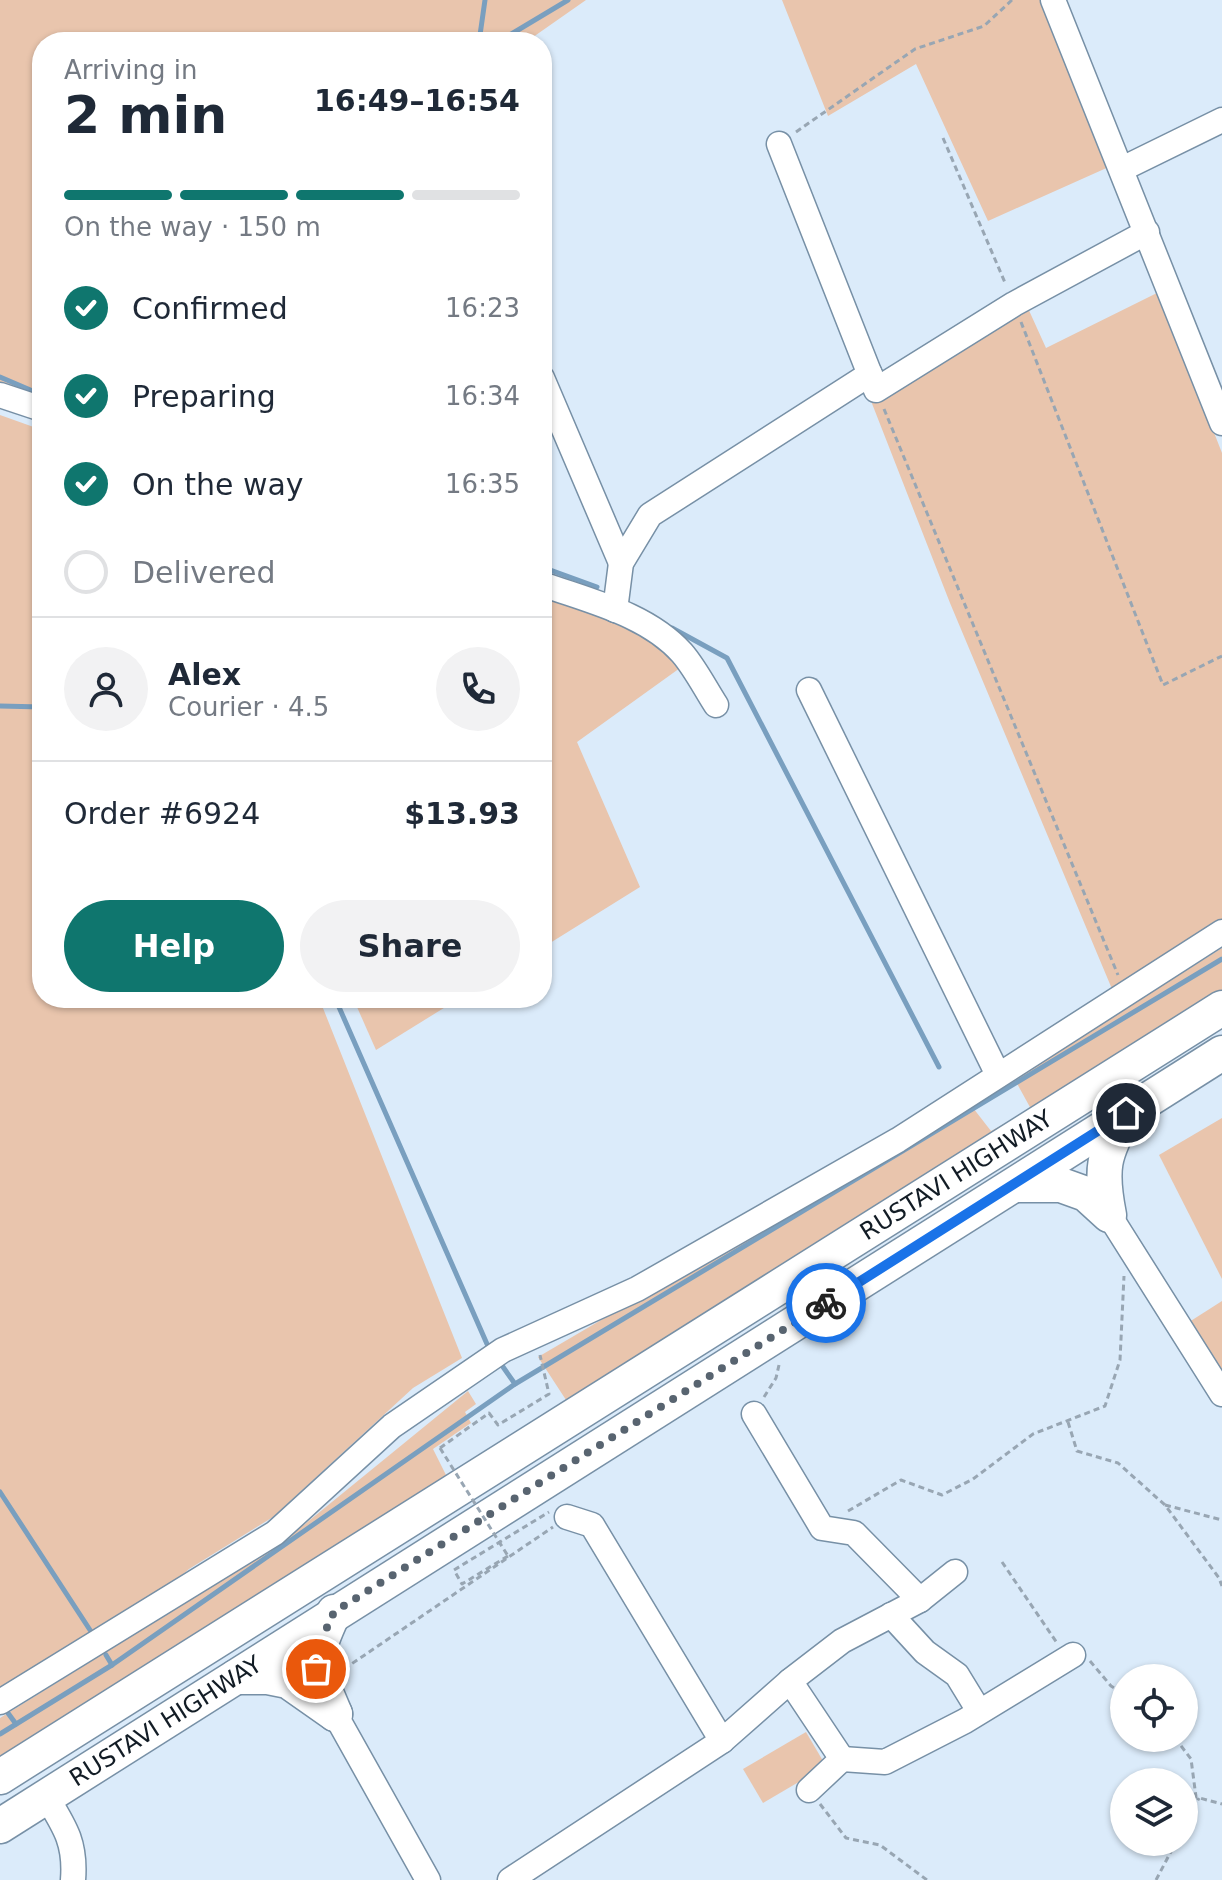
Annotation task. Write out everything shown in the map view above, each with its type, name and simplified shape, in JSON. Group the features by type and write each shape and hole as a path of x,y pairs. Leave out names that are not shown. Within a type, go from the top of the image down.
{"highway":[{"name":"RUSTAVI HIGHWAY","path":"0,1777 1222,1008"},
{"name":"RUSTAVI HIGHWAY","path":"0,1826 1222,1053"},
{"path":"1109,1215 1102,1181 1105,1159 1126,1113"},
{"path":"1016,1185 1061,1185 1086,1194 1109,1215"},
{"path":"328,1699 316,1669 320,1643 334,1612"},
{"path":"236,1677 268,1677 288,1681 328,1699"}],"street":[{"path":"1053,0 1216,392 1222,423"},
{"path":"1122,169 1222,120"},
{"path":"779,144 873,382"},
{"path":"615,610 621,563 650,515 873,382 1147,232"},
{"path":"0,395 32,406"},
{"path":"552,401 621,563"},
{"path":"552,588 615,610 653,629 682,653 716,705"},
{"path":"809,690 998,1075"},
{"path":"0,1702 275,1533 392,1426 503,1350 637,1289 898,1140 1222,932"},
{"path":"1109,1215 1222,1394"},
{"path":"754,1414 822,1528 854,1533 920,1600"},
{"path":"567,1517 592,1525 722,1741"},
{"path":"510,1880 722,1741 790,1681 842,1641 920,1600 955,1572"},
{"path":"891,1615 925,1652 957,1675 979,1711"},
{"path":"809,1790 842,1759 885,1762 965,1721 1073,1655"},
{"path":"790,1681 842,1759"},
{"path":"328,1699 428,1880"},
{"path":"46,1796 69,1834 73,1880"}],"path":[{"path":"779,144 915,49 984,26 1012,0"},
{"path":"943,138 1014,304 1163,685 1222,656"},
{"path":"873,382 1126,993"},
{"path":"822,1528 901,1480 942,1495 973,1479 1033,1434 1105,1406 1120,1360 1123,1280 1129,1248"},
{"path":"754,1414 776,1378 785,1329"},
{"path":"328,1699 567,1517 557,1508 454,1570 462,1584 508,1556 440,1448 489,1413 498,1425 549,1394 542,1361"},
{"path":"1068,1422 1077,1451 1118,1463 1165,1505 1222,1586"},
{"path":"1165,1505 1222,1520"},
{"path":"1002,1562 1062,1651 1089,1660 1110,1685"},
{"path":"1186,1752 1191,1759 1196,1797 1222,1804"},
{"path":"809,1790 846,1838 880,1845 927,1880"},
{"path":"1156,1880 1169,1856"}],"shaded area":[{"path":"0,0 586,0 540,32 32,32 32,399 0,388"},
{"path":"782,0 1043,0 1111,166 988,221 916,64 828,116"},
{"path":"1159,292 1222,453 1222,923 1112,989 950,603 871,401 1027,306 1046,348"},
{"path":"0,415 32,426 32,1008 323,1008 462,1358 413,1388 273,1517 189,1569 135,1617 0,1694"},
{"path":"552,599 639,629 680,668 577,742 640,887 552,942"},
{"path":"1222,948 1222,998 568,1403 538,1357 970,1104 991,1131 1031,1109 1014,1078"},
{"path":"357,1008 444,1008 376,1050"},
{"path":"1222,1118 1222,1279 1159,1155"},
{"path":"1222,1301 1222,1381 1186,1324"},
{"path":"468,1391 476,1404 465,1412 471,1423 433,1449 450,1483 0,1767 0,1718 305,1524"},
{"path":"806,1732 826,1766 763,1803 743,1769"}],"waterway":[{"path":"480,32 485,0"},
{"path":"515,32 568,0"},
{"path":"0,377 32,391"},
{"path":"552,571 597,587"},
{"path":"672,628 727,658 939,1067"},
{"path":"0,706 32,707"},
{"path":"0,1734 112,1665 515,1384 1222,959"},
{"path":"339,1008 487,1344"},
{"path":"501,1364 515,1384"},
{"path":"0,1492 90,1630"},
{"path":"106,1655 112,1665"},
{"path":"5,1709 16,1724"}],"way so far":[{"path":"316,1669 320,1643 334,1612 826,1303"}],"route":[{"path":"826,1303 1126,1113"}]}
